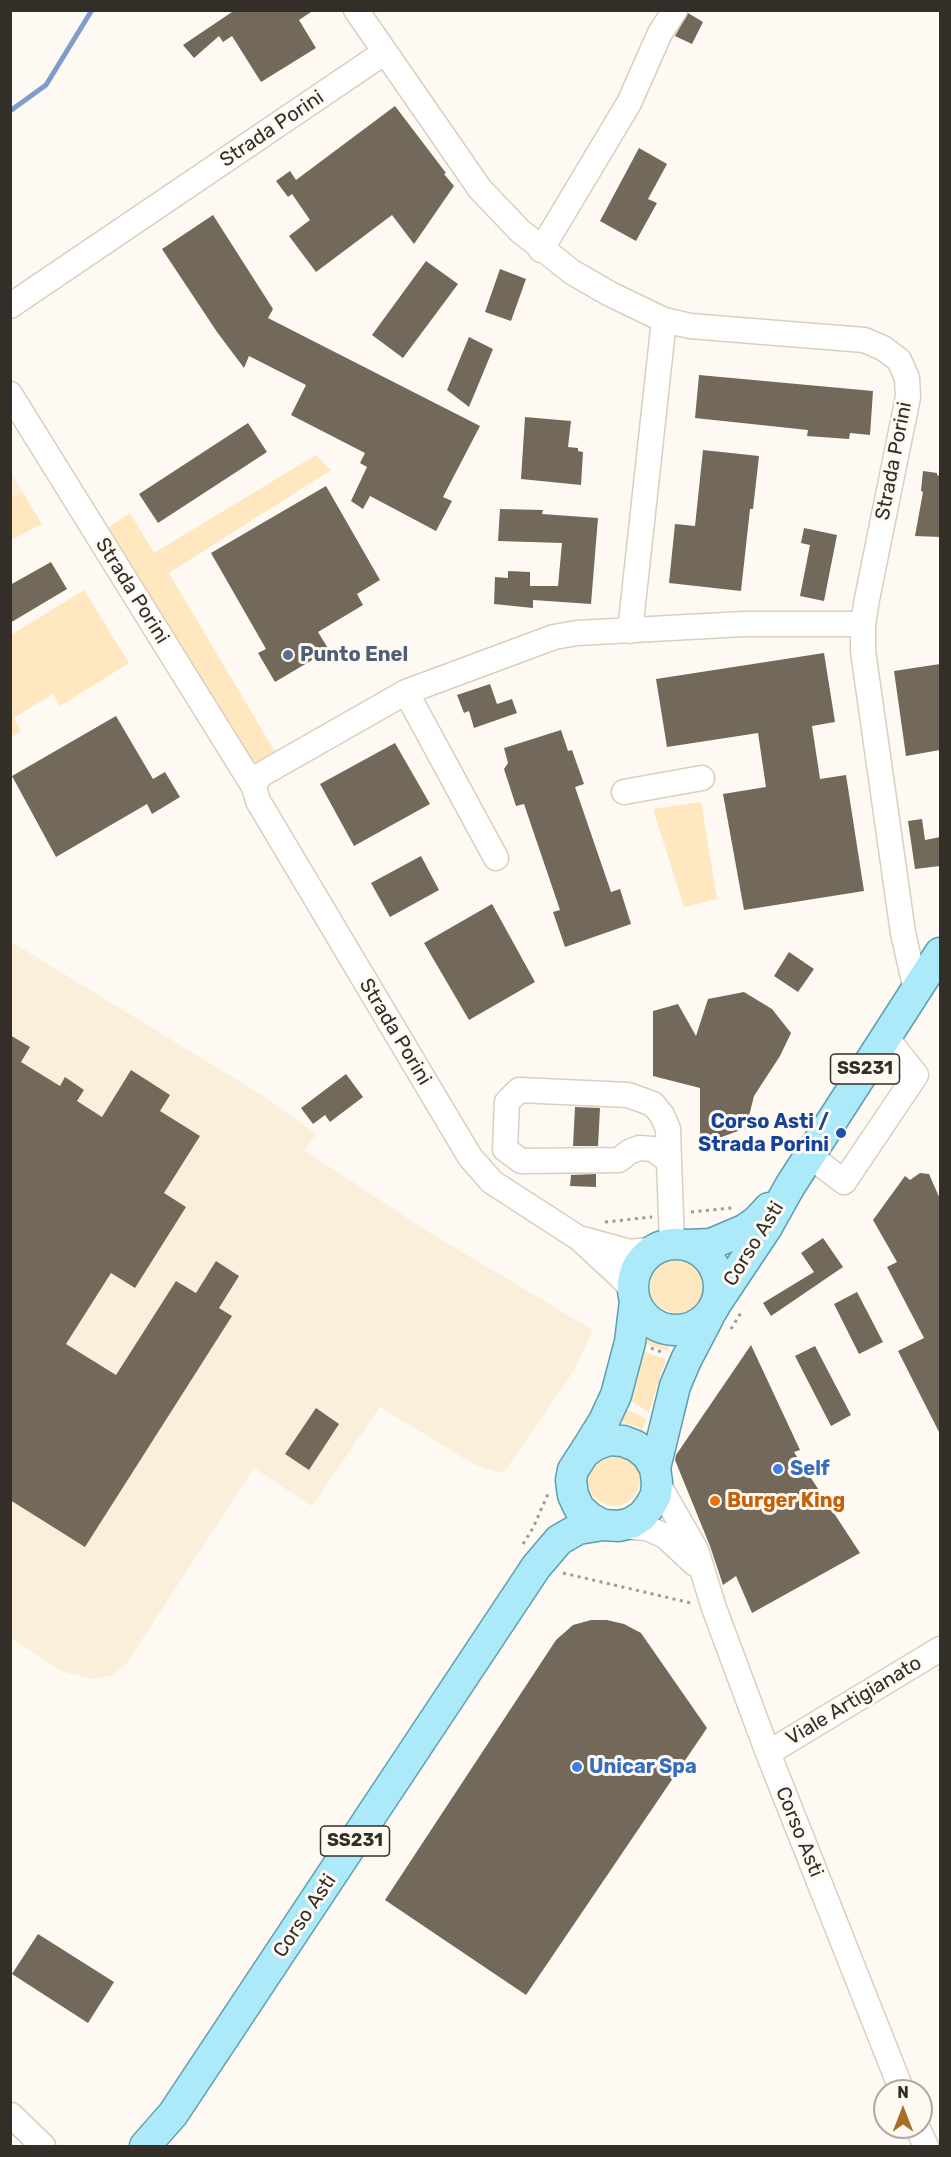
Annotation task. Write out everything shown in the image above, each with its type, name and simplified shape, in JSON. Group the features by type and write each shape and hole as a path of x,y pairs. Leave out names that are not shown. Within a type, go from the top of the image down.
{"main road":[{"name":"Corso Asti","path":"656,1475 675,1386 686,1360 724,1315 767,1227 790,1186 940,953"},
{"name":"Corso Asti","path":"672,1246 711,1244 744,1230 757,1221 790,1186"},
{"name":"SS231","path":"571,1480 573,1470 604,1421 616,1395 630,1342 634,1279 639,1267 647,1257 672,1246 699,1251 710,1261 717,1274 724,1315 687,1329 662,1328 650,1322 641,1312 634,1296"},
{"path":"584,1453 595,1444 609,1440 623,1441 636,1446 647,1455 656,1475"},
{"name":"SS231","path":"611,1525 631,1522 642,1516 656,1495 656,1475"},
{"name":"Corso Asti","path":"536,1567 571,1480"},
{"path":"571,1480 573,1495 579,1508 590,1518 611,1525"},
{"name":"Corso Asti","path":"145,2146 173,2114 536,1567 559,1540 578,1529 611,1525"},
{"name":"Corso Asti","path":"158,2146 173,2114"}],"street":[{"name":"Strada Porini","path":"356,10 480,189 520,231 572,272 609,294 664,320 690,326 864,340 883,348 898,360 907,378 908,397 863,624 863,651 903,933 916,990"},
{"path":"542,250 629,103 660,33 675,10"},
{"name":"Strada Porini","path":"10,306 385,52"},
{"path":"630,631 664,320"},
{"name":"Strada Porini","path":"10,394 254,787 258,801 470,1157 492,1182 580,1239 621,1277 634,1296"},
{"path":"254,787 259,776 406,692 554,638 577,633 744,624 863,624"},
{"path":"406,692 496,858"},
{"path":"624,792 702,778"},
{"path":"809,1155 844,1182 916,1075 886,1037"},
{"path":"669,1161 653,1149 639,1148 619,1160 521,1161 505,1149 507,1102 519,1090 628,1095 653,1104 662,1115 668,1129 672,1246"},
{"name":"Strada Porini","path":"580,1239 630,1252 672,1246"},
{"name":"Corso Asti","path":"656,1475 696,1550 701,1571 768,1753 897,2079"},
{"name":"Corso Asti","path":"611,1525 647,1528 664,1536 701,1571"},
{"name":"Viale Artigianato","path":"768,1753 940,1649"},
{"path":"28,2146 11,2115 43,2146"}],"path":[{"path":"630,1342 686,1360"}],"shaded area":[{"path":"316,455 331,470 169,573 275,752 257,762 249,762 106,529 130,513 154,553"},
{"path":"10,471 22,491 11,496 10,496"},
{"path":"22,491 42,524 11,540 11,496"},
{"path":"84,590 129,663 60,706 53,694 14,718 21,731 11,737 11,635"},
{"path":"701,802 717,899 684,907 653,809"},
{"path":"10,941 265,1097 316,1134 304,1150 430,1233 593,1330 575,1369 505,1471 497,1472 475,1465 380,1407 312,1506 254,1468 126,1664 111,1676 93,1679 61,1671 11,1638"},
{"path":"677,1259 687,1261 696,1267 702,1276 704,1286 702,1296 696,1305 687,1311 677,1313 667,1311 658,1305 652,1296 650,1286 652,1276 658,1267 667,1261"},
{"path":"649,1336 670,1343 668,1351 646,1344"},
{"path":"644,1352 666,1359 649,1412 629,1400"},
{"path":"626,1409 647,1419 642,1430 622,1423"},
{"path":"609,1454 619,1454 633,1461 640,1480 633,1499 619,1506 609,1506 599,1502 592,1495 588,1485 588,1475 592,1465 599,1458"}],"building":[{"path":"235,10 314,10 299,20 316,48 261,82 232,36 223,42 219,36 194,58 183,45"},
{"path":"688,13 703,22 692,44 675,36"},
{"path":"395,106 454,186 414,244 392,215 316,272 289,236 310,220 292,194 288,197 276,181 290,171 296,180"},
{"path":"639,148 667,164 648,199 657,203 636,241 600,221"},
{"path":"213,215 273,309 268,318 480,426 443,497 452,501 436,531 370,496 363,509 351,501 367,467 360,463 365,453 291,415 306,385 249,356 244,368 217,332 162,249"},
{"path":"426,261 458,284 403,358 372,335"},
{"path":"500,269 526,279 511,321 485,312"},
{"path":"469,337 493,349 469,407 447,390"},
{"path":"699,375 873,391 870,435 850,433 849,439 807,436 808,430 695,418"},
{"path":"525,417 571,421 568,447 578,448 578,451 583,452 581,485 521,479"},
{"path":"248,423 267,452 158,523 139,494"},
{"path":"703,450 759,456 753,509 750,509 741,591 669,583 675,524 695,526"},
{"path":"923,471 937,473 940,476 940,537 915,536 923,492 921,491"},
{"path":"326,486 380,580 357,594 363,605 318,632 329,650 275,682 258,653 266,649 211,553"},
{"path":"500,509 543,510 542,514 598,518 591,604 533,600 533,608 494,604 495,577 508,578 508,571 530,572 530,586 558,586 562,543 498,541"},
{"path":"804,528 837,535 824,601 800,596 810,545 801,543"},
{"path":"51,562 67,589 10,623 10,585"},
{"path":"824,653 835,722 812,726 820,779 846,775 864,891 744,910 723,794 766,787 758,733 667,747 656,679"},
{"path":"940,664 940,750 906,756 894,671"},
{"path":"490,684 497,704 512,699 517,713 474,728 469,711 464,713 457,695"},
{"path":"116,716 153,779 165,772 180,797 152,814 147,804 56,857 12,776"},
{"path":"561,730 568,751 572,750 584,784 575,787 611,892 620,889 631,924 565,947 553,912 560,910 524,804 516,806 504,769 508,763 504,748"},
{"path":"395,743 430,804 354,846 320,784"},
{"path":"922,819 925,840 940,837 940,866 915,869 908,821"},
{"path":"421,856 439,890 390,917 371,883"},
{"path":"492,904 535,982 469,1020 424,943"},
{"path":"789,952 814,969 798,992 774,976"},
{"path":"744,992 772,1009 791,1033 780,1056 754,1096 746,1128 700,1145 700,1088 653,1076 653,1011 678,1004 696,1036 708,999"},
{"path":"10,1035 30,1047 21,1062 60,1086 65,1077 84,1090 77,1101 102,1117 131,1070 170,1095 160,1111 200,1136 164,1193 186,1207 135,1288 111,1273 66,1344 116,1375 176,1281 196,1293 216,1261 239,1276 219,1308 232,1316 85,1547 10,1500"},
{"path":"346,1074 363,1097 330,1122 325,1115 313,1124 301,1108"},
{"path":"575,1107 600,1108 598,1146 573,1146"},
{"path":"920,1173 929,1174 940,1199 940,1434 898,1351 924,1338 887,1267 897,1262 873,1220 905,1176 910,1180"},
{"path":"596,1174 596,1187 570,1186 571,1175"},
{"path":"823,1238 843,1267 771,1316 763,1303 814,1272 801,1253"},
{"path":"857,1292 883,1342 859,1354 834,1304"},
{"path":"751,1345 800,1450 794,1452 860,1553 752,1613 736,1576 723,1585 710,1546 675,1460 676,1455"},
{"path":"815,1346 851,1415 831,1426 795,1356"},
{"path":"316,1408 339,1424 309,1470 285,1454"},
{"name":"Unicar Spa","path":"591,1620 607,1620 624,1624 641,1633 707,1728 526,1995 385,1900 556,1640 573,1625"},
{"path":"38,1934 114,1982 88,2023 12,1974"}],"waterway":[{"path":"10,111 46,85 92,10"}],"place":[{"name":"Punto Enel","path":"288,655"},
{"name":"Corso Asti / Strada Porini","path":"841,1133"},
{"name":"Self","path":"778,1469"},
{"name":"Burger King","path":"715,1501"},
{"name":"Unicar Spa","path":"577,1767"}]}
